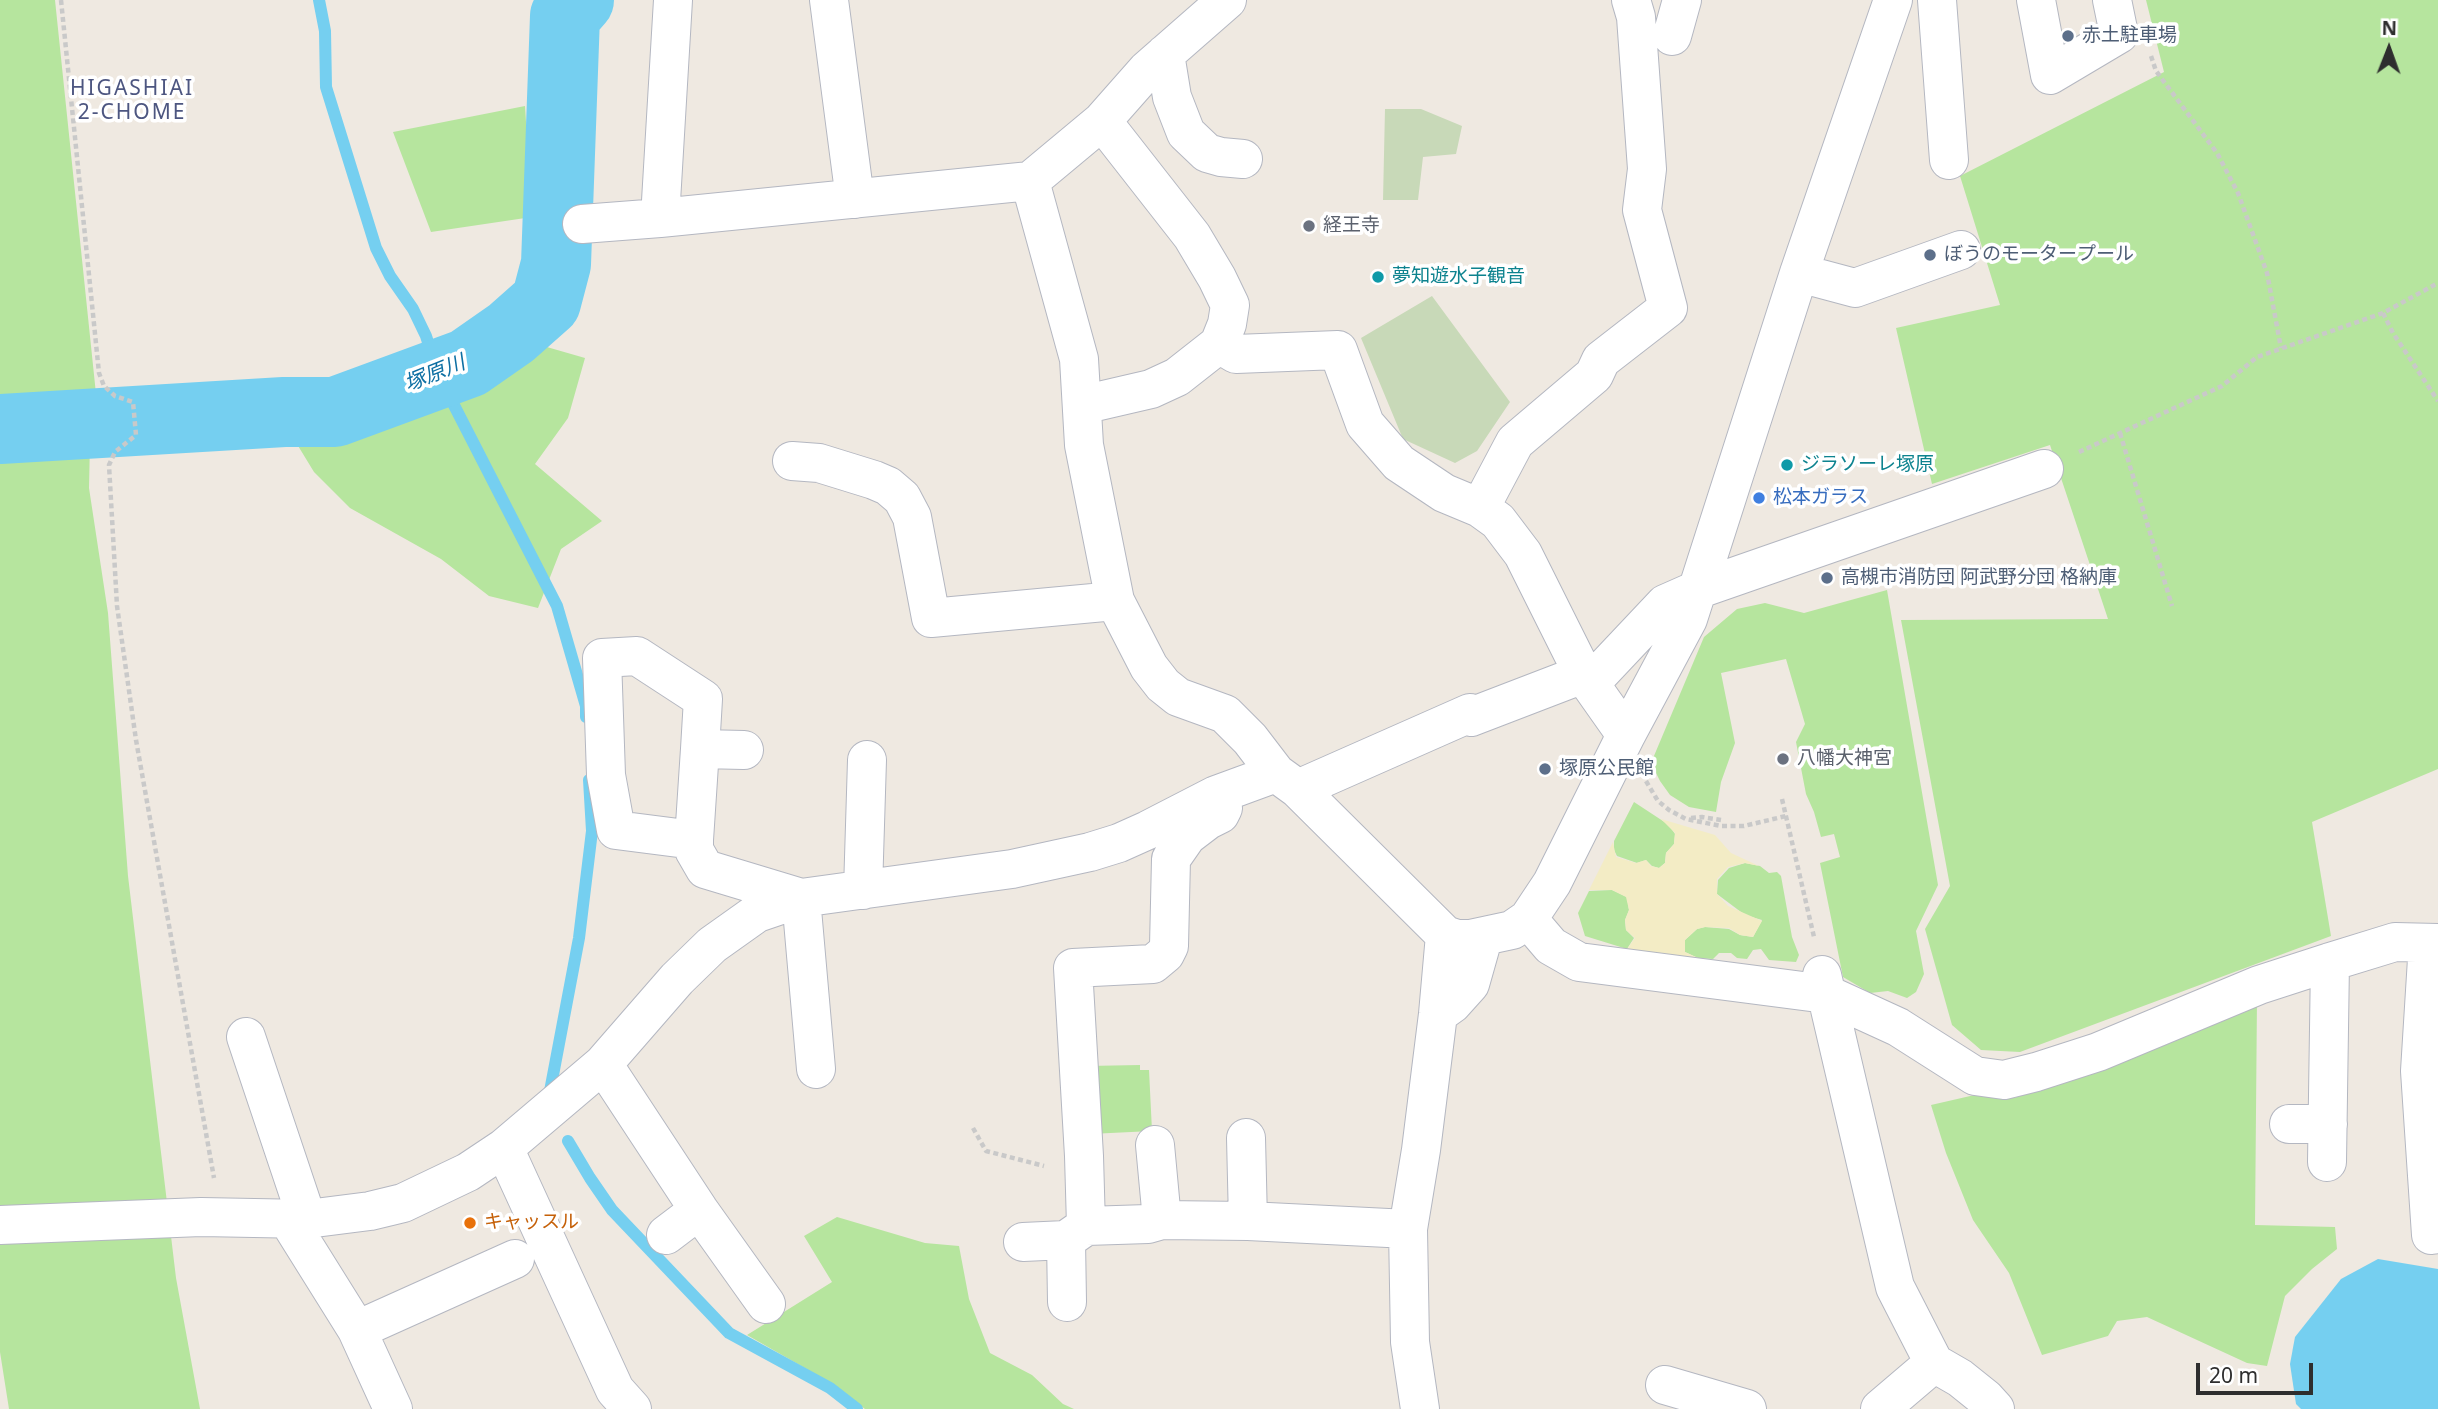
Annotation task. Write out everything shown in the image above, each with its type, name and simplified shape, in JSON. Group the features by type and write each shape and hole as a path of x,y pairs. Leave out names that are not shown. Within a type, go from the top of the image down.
{"street":[{"path":"660,218 673,0"},
{"path":"829,0 855,199"},
{"path":"582,224 1030,181 1102,121 1147,70 1227,0"},
{"path":"1480,508 1516,442 1594,375 1601,360 1668,308 1642,211 1647,169 1636,17 1631,0"},
{"path":"1672,36 1682,0"},
{"path":"1030,181 1079,359 1084,444 1115,601 1149,667 1163,685 1178,697 1225,714 1287,781 1445,934 1457,939 1483,938 1512,930 1528,919 1552,883 1688,619 1799,273 1893,0"},
{"path":"1937,0 1949,160"},
{"path":"2036,0 2050,75 2119,34 2112,0"},
{"path":"1165,54 1172,97 1186,133 1208,153 1243,159"},
{"path":"1082,405 1151,389 1177,377 1219,344 1227,324 1230,305 1192,236 1102,121"},
{"path":"1799,273 1855,288 1961,250"},
{"path":"1219,344 1236,354 1338,350 1365,424 1399,463 1444,493 1480,508 1498,521 1523,554 1583,674 1626,735"},
{"path":"792,461 819,463 874,480 888,486 902,498 912,517 931,618 1115,601"},
{"path":"0,1226 211,1217 297,1219 370,1211 403,1203 468,1172 504,1148 603,1064 677,979 712,945 757,913 801,898 1012,869 1119,843 1199,802 1233,788 1287,781 1470,713 1471,717 1583,674 1599,674 1665,604 1699,589 2044,469"},
{"path":"694,840 616,830 606,775 602,658 637,656 703,699 694,850 705,869 801,898"},
{"path":"700,749 744,750"},
{"path":"863,890 867,760"},
{"path":"1067,1303 1084,1156 1073,968 1153,964 1166,954 1169,946 1171,859 1197,827 1220,814 1233,788"},
{"path":"801,898 816,1069"},
{"path":"1528,919 1551,946 1578,962 1821,971 1898,1027 1975,1076 2004,1080 2098,1052 2259,985 2330,962 2395,942 2433,943 2420,1070 2431,1235 2438,1234"},
{"path":"1420,1409 1410,1342 1409,1229 1438,1014 1445,934"},
{"path":"1438,1014 1452,1004 1470,984 1483,938"},
{"path":"2327,1162 2330,962"},
{"path":"1821,971 1895,1287 1934,1363 1960,1378 1995,1409"},
{"path":"246,1037 297,1219 357,1330 393,1409"},
{"path":"603,1064 699,1210 766,1304"},
{"path":"2289,1124 2328,1125"},
{"path":"1246,1138 1248,1221"},
{"path":"1154,1145 1162,1220"},
{"path":"504,1148 615,1390 632,1409"},
{"path":"666,1235 699,1210"},
{"path":"1023,1242 1162,1220 1248,1221 1409,1229"},
{"path":"357,1330 515,1259"},
{"path":"1880,1409 1934,1363"},
{"path":"1665,1385 1747,1409"}],"path":[{"path":"61,0 99,373 109,391 133,402 136,435 115,453 109,465 117,606 211,1217"},
{"path":"2148,46 2156,71 2217,153 2238,193 2267,273 2281,348"},
{"path":"2044,469 2222,386 2257,357 2383,313 2438,283"},
{"path":"2383,313 2393,333 2438,401"},
{"path":"2120,433 2172,606"},
{"path":"1626,735 1648,786 1668,810 1686,819 1721,826 1744,826 1786,816"},
{"path":"1782,799 1821,971"},
{"path":"1686,819 1702,817 1721,820"},
{"path":"973,1128 986,1151 1083,1178"}],"green space":[{"path":"0,0 55,0 96,394 114,409 125,412 128,419 0,420"},
{"path":"2146,0 2438,0 2438,769 2312,822 2331,936 2020,1052 1981,1050 1952,1025 1925,929 1950,886 1901,620 2108,619 2050,445 1932,484 1896,328 2000,305 1960,176 2164,72"},
{"path":"525,106 532,217 431,232 393,132"},
{"path":"1385,109 1421,109 1462,126 1456,154 1423,157 1418,200 1383,200"},
{"path":"1432,296 1510,402 1477,451 1455,463 1403,439 1361,338"},
{"path":"526,341 585,358 568,418 535,464 602,521 561,549 538,608 489,596 441,559 350,508 314,472 289,431 339,426 465,378"},
{"path":"90,442 89,488 108,613 128,876 176,1278 200,1409 9,1409 0,1352 0,445"},
{"path":"1887,590 1938,885 1916,931 1924,974 1916,992 1907,998 1888,991 1870,993 1843,977 1820,863 1840,857 1834,834 1821,837 1806,794 1796,742 1805,724 1786,659 1721,673 1735,743 1721,782 1716,812 1689,807 1670,795 1651,763 1704,637 1737,609 1765,603 1804,613"},
{"path":"1634,802 1669,825 1675,834 1674,844 1666,853 1665,863 1659,868 1646,860 1637,863 1617,856 1614,850 1614,841"},
{"path":"1745,863 1760,866 1769,873 1777,872 1781,876 1792,937 1799,955 1796,962 1769,960 1761,949 1753,950 1747,959 1737,958 1731,953 1719,953 1713,959 1698,958 1685,952 1685,940 1697,929 1705,927 1729,929 1740,935 1753,937 1762,920 1745,915 1717,894 1718,880 1729,868"},
{"path":"1612,890 1627,897 1629,910 1625,920 1626,930 1634,938 1627,949 1585,936 1578,913 1589,891"},
{"path":"2257,998 2255,1225 2335,1227 2337,1249 2285,1296 2267,1366 2247,1363 2147,1317 2117,1321 2108,1336 2042,1355 2009,1273 1973,1220 1946,1153 1931,1105 1979,1094 2014,1098 2087,1073"},
{"path":"1140,1065 1140,1070 1149,1070 1152,1131 1090,1134 1087,1066"},
{"path":"837,1217 925,1243 959,1246 969,1299 990,1353 1032,1375 1063,1404 1074,1409 865,1409 831,1383 747,1335 832,1282 804,1236"}],"sand":[{"path":"1661,819 1715,835 1731,853 1759,866 1745,863 1728,867 1717,879 1717,894 1728,906 1762,921 1753,937 1740,935 1729,928 1697,929 1685,940 1685,952 1698,958 1627,949 1635,938 1626,930 1625,920 1629,910 1626,897 1612,890 1589,890 1613,842 1616,857 1636,863 1646,860 1651,866 1659,868 1665,863 1666,853 1674,844 1675,833"}],"water":[{"path":"2378,1259 2438,1269 2438,1409 2301,1409 2296,1404 2290,1364 2295,1337 2341,1279"}],"waterway":[{"path":"319,0 325,31 326,87 376,248 390,276 413,309 426,336 438,374 557,606 586,706 586,717"},
{"name":"塚原川","path":"0,429 284,412 335,412 468,363 511,333 546,302 556,264 565,16 579,0"},
{"path":"550,1091 579,938 592,831 589,780"},
{"path":"568,1141 612,1210 729,1333 830,1388 857,1409"}],"place":[{"name":"赤土駐車場","path":"2068,36"},
{"name":"経王寺","path":"1309,226"},
{"name":"ぼうのモータープール","path":"1930,255"},
{"name":"夢知遊水子観音","path":"1378,277"},
{"name":"ジラソーレ塚原","path":"1787,465"},
{"name":"松本ガラス","path":"1759,498"},
{"name":"高槻市消防団 阿武野分団 格納庫","path":"1827,578"},
{"name":"八幡大神宮","path":"1783,759"},
{"name":"塚原公民館","path":"1545,769"},
{"name":"キャッスル","path":"470,1223"}],"district":[{"name":"HIGASHIAI 2-CHOME","path":"132,101"}]}
